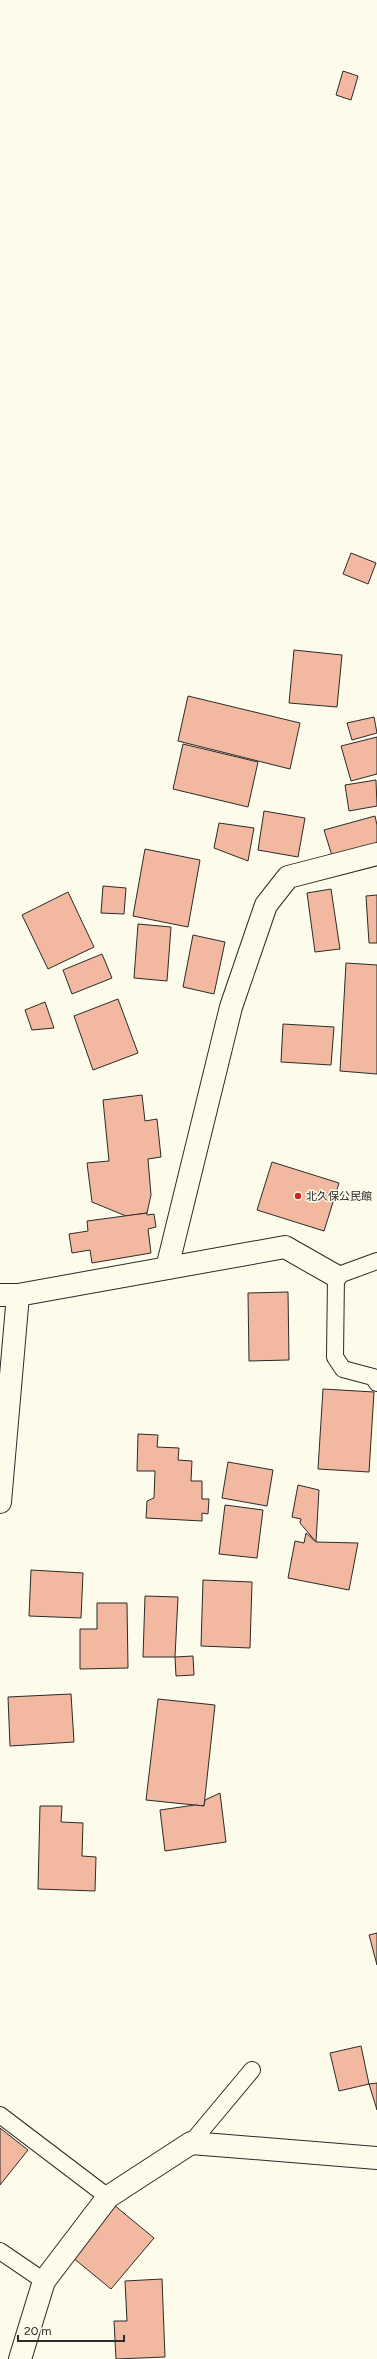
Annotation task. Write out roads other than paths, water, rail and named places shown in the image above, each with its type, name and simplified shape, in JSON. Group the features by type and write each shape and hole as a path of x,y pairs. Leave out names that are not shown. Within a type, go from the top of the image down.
{"street":[{"path":"167,1268 231,1007 266,905 288,877 377,854"},
{"path":"0,1502 9,1295 285,1247 336,1276"},
{"path":"20,2359 44,2280 108,2196 191,2143 377,2158"}],"lane":[{"path":"377,1261 336,1276 335,1357 343,1369 373,1377 377,1383"},
{"path":"191,2143 252,2070"},
{"path":"0,2115 108,2196"},
{"path":"0,2251 44,2280"}],"place":[{"name":"北久保公民館","path":"298,1196"}]}
